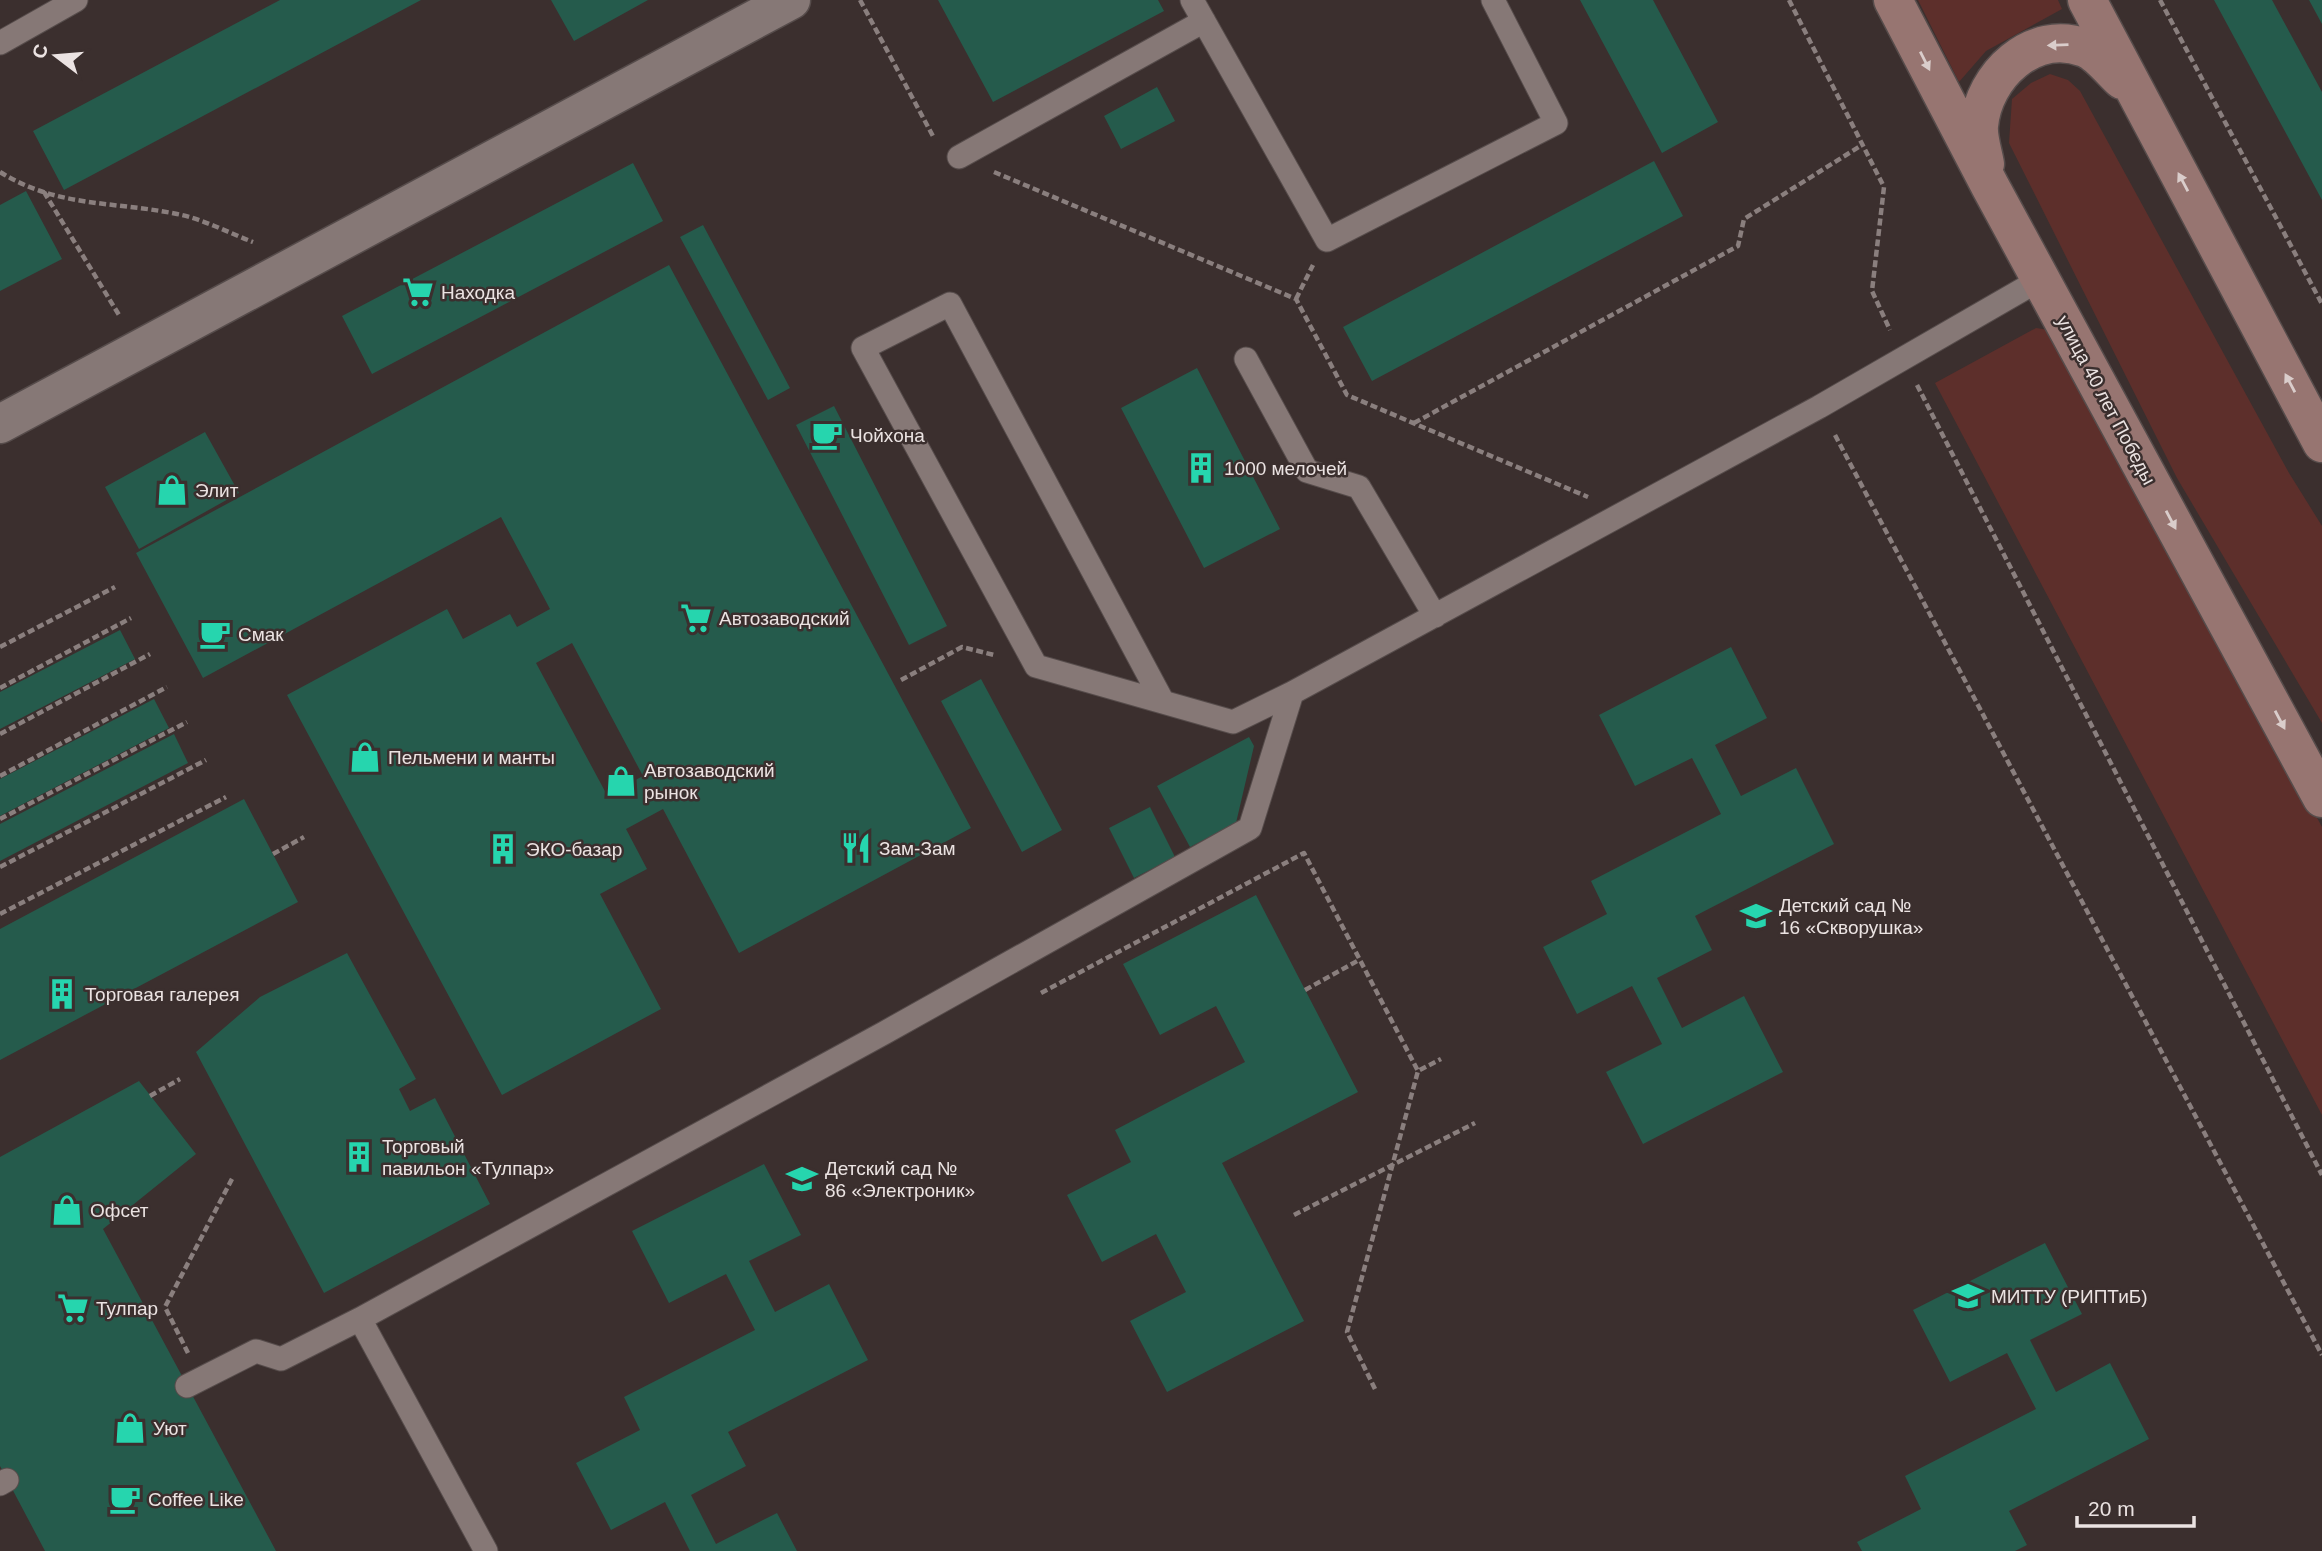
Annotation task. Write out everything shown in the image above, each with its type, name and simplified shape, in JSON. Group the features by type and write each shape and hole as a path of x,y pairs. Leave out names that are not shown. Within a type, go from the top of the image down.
{"street":[{"name":"улица 40 лет Победы","path":"1893,0 1990,186 2322,798"},
{"path":"2087,0 2322,443"},
{"path":"0,424 779,3"},
{"path":"1990,186 1979,127 1990,86 2023,52 2058,42 2087,48 2134,91"}],"lane":[{"path":"0,43 76,0"},
{"path":"1192,0 1326,240 1556,123 1493,0"},
{"path":"959,157 1204,22"},
{"path":"1163,702 950,304 863,348 1036,666 1233,722 1435,616 1905,360 2041,279"},
{"path":"1246,359 1307,471 1359,487 1435,616"},
{"path":"194,1382 256,1351 281,1359 360,1319 938,1012 1251,828 1292,693"},
{"path":"360,1319 486,1551"}],"path":[{"path":"860,0 940,150 1296,299 1347,395 1625,513"},
{"path":"1788,0 1884,187 1872,291 2322,1175"},
{"path":"2160,0 2322,304"},
{"path":"1414,424 1738,246 1744,219 1862,145"},
{"path":"0,173 62,199 180,214 303,261"},
{"path":"44,192 139,349"},
{"path":"1819,407 2322,1355"},
{"path":"0,647 116,587"},
{"path":"0,688 131,618"},
{"path":"901,680 962,647 1036,666"},
{"path":"0,734 150,654"},
{"path":"0,776 167,687"},
{"path":"0,819 187,722"},
{"path":"0,867 206,760"},
{"path":"0,914 226,797"},
{"path":"273,854 304,837"},
{"path":"1041,993 1304,853 1418,1071 1347,1332 1375,1389"},
{"path":"1305,990 1359,960"},
{"path":"1418,1071 1441,1059"},
{"path":"150,1096 180,1079"},
{"path":"1294,1215 1475,1123"},
{"path":"194,1382 165,1307 233,1177"}],"shaded area":[{"path":"1918,0 2058,0 2062,9 1986,51 1959,82"},
{"path":"2050,74 2068,80 2080,91 2289,473 2322,526 2322,723 2177,478 2009,143 2012,99 2031,83"},
{"path":"2036,328 2049,330 2059,338 2322,827 2322,1115 1935,383"}],"building":[{"path":"280,0 421,0 64,190 33,131"},
{"path":"551,0 648,0 574,41"},
{"path":"938,0 1158,0 1164,11 993,102"},
{"path":"1580,0 1653,0 1718,122 1662,153"},
{"path":"2214,0 2272,0 2322,92 2322,200"},
{"path":"2309,0 2322,0 2322,24"},
{"path":"1157,87 1175,121 1121,149 1104,116"},
{"path":"1654,161 1683,216 1372,381 1343,327"},
{"path":"633,163 663,221 372,374 342,316"},
{"path":"26,191 62,259 0,291 0,205"},
{"path":"703,225 790,388 768,400 680,237"},
{"name":"Автозаводский","path":"669,265 971,828 739,953 663,809 626,829 647,869 600,894 661,1009 502,1095 287,695 447,609 463,639 510,614 517,627 550,609 501,517 203,678 136,553","holes":["572,643 643,776 607,795 536,663"]},
{"name":"1000 мелочей","path":"1197,368 1280,529 1204,568 1121,408"},
{"path":"834,406 947,626 909,645 796,425"},
{"path":"205,432 239,493 139,549 105,487"},
{"path":"120,630 135,659 0,729 0,692"},
{"path":"1731,647 1767,718 1715,745 1741,796 1796,768 1834,844 1695,916 1712,950 1657,978 1682,1028 1744,996 1783,1072 1643,1144 1606,1072 1662,1044 1632,986 1577,1014 1543,947 1607,914 1591,881 1721,814 1692,758 1635,786 1599,715"},
{"path":"981,679 1062,830 1022,852 941,701"},
{"path":"154,699 169,728 0,816 0,779"},
{"path":"174,734 188,763 0,861 0,824"},
{"path":"1249,737 1254,746 1236,823 1190,847 1157,786"},
{"name":"Торговая галерея","path":"244,799 298,902 0,1060 0,929"},
{"path":"1150,807 1175,857 1134,878 1109,828"},
{"path":"1256,895 1358,1092 1222,1163 1304,1321 1167,1392 1130,1321 1186,1292 1156,1234 1102,1262 1067,1195 1131,1162 1115,1130 1245,1062 1216,1006 1160,1035 1123,964"},
{"name":"Торговый павильон «Тулпар»","path":"347,953 416,1079 399,1089 410,1111 435,1098 490,1204 324,1293 196,1052 260,997"},
{"name":"Тулпар","path":"139,1081 196,1154 103,1229 276,1551 45,1551 0,1466 0,1157"},
{"path":"764,1164 801,1235 749,1261 775,1312 829,1284 868,1360 728,1432 746,1466 691,1495 716,1544 777,1513 797,1551 690,1551 665,1502 611,1530 576,1463 640,1430 624,1397 755,1330 726,1274 669,1303 632,1231"},
{"name":"МИТТУ (РИПТиБ)","path":"2045,1243 2082,1314 2030,1340 2056,1392 2110,1363 2149,1439 2009,1511 2027,1545 2015,1551 1862,1551 1857,1542 1921,1509 1905,1476 2036,1409 2007,1353 1950,1382 1913,1310"}],"place":[{"name":"Находка","path":"418,292"},
{"name":"Чойхона","path":"827,435"},
{"name":"1000 мелочей","path":"1201,468"},
{"name":"Элит","path":"172,490"},
{"name":"Автозаводский","path":"696,618"},
{"name":"Смак","path":"215,634"},
{"name":"Пельмени и манты","path":"365,757"},
{"name":"Автозаводский рынок","path":"621,781"},
{"name":"Зам-Зам","path":"856,848"},
{"name":"ЭКО-базар","path":"503,849"},
{"name":"Детский сад № 16 «Скворушка»","path":"1756,916"},
{"name":"Торговая галерея","path":"62,994"},
{"name":"Торговый павильон «Тулпар»","path":"359,1157"},
{"name":"Детский сад № 86 «Электроник»","path":"802,1179"},
{"name":"Офсет","path":"67,1210"},
{"name":"МИТТУ (РИПТиБ)","path":"1968,1296"},
{"name":"Тулпар","path":"73,1308"},
{"name":"Уют","path":"130,1428"},
{"name":"Coffee Like","path":"125,1499"}]}
